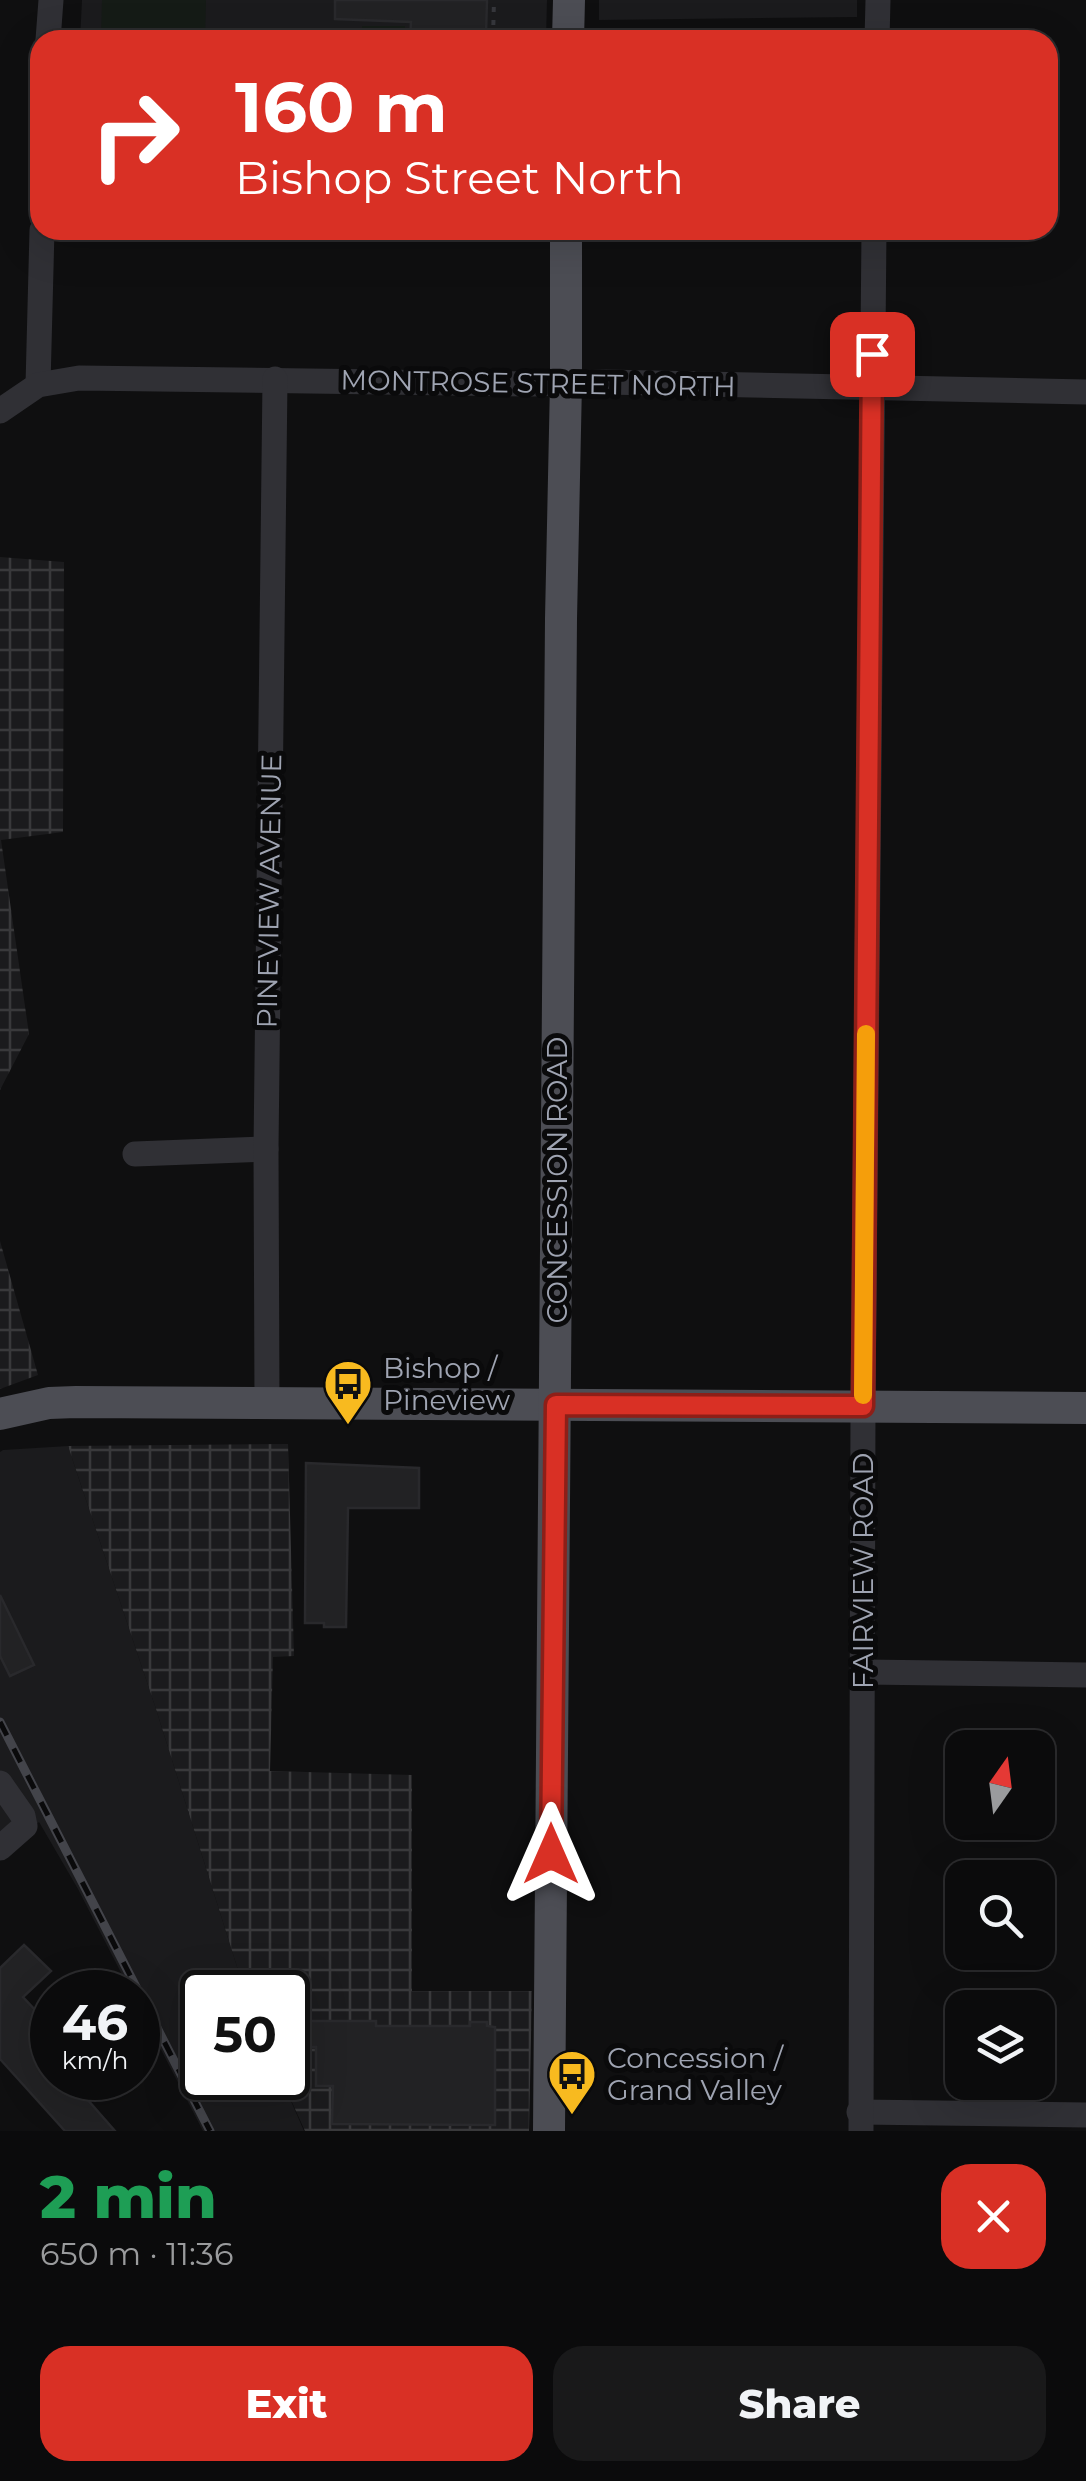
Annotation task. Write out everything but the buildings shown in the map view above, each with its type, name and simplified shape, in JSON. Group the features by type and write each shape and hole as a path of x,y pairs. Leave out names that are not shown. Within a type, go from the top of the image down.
{"main road":[{"path":"568,30 570,0"},
{"name":"CONCESSION ROAD","path":"549,2131 566,240"},
{"path":"0,1414 62,1402 1086,1408"}],"street":[{"path":"49,30 51,0"},
{"path":"877,30 878,0"},
{"path":"38,384 42,240"},
{"name":"FAIRVIEW ROAD","path":"860,2121 874,240"},
{"name":"MONTROSE STREET NORTH","path":"0,411 38,384 78,378 1086,392"},
{"name":"PINEVIEW AVENUE","path":"267,1403 275,379"},
{"path":"135,1154 266,1150"},
{"path":"864,1672 1086,1675"},
{"path":"0,1783 23,1816 25,1826 0,1848"},
{"path":"860,2121 1086,2115"}],"path":[{"path":"493,30 494,0"}],"shaded area":[{"path":"82,0 547,0 546,30 80,30"},
{"path":"102,0 206,0 205,30 101,30"},
{"path":"599,0 857,0 857,17 599,20"},
{"path":"362,26 405,26 405,30 362,30"},
{"path":"0,557 64,562 63,832 1,840 29,1034 0,1090"},
{"path":"0,1241 38,1375 0,1389"},
{"path":"288,1444 294,1656 273,1657 270,1771 412,1775 412,1991 532,1991 529,2131 305,2131 291,2100 310,2100 310,1970 238,1970 68,1446"},
{"path":"68,1446 238,1970 180,1970 180,2086 160,2048 160,1970 120,1970 39,1822 0,1855 3,1450"},
{"path":"187,2100 291,2100 304,2131 203,2131"}],"railway":[{"path":"0,1722 210,2131"}],"slow traffic":[{"path":"863,1395 866,1034"}],"place":[{"name":"Bishop / Pineview","path":"348,1426"},
{"name":"Concession / Grand Valley","path":"572,2116"}],"route":[{"path":"551,1854 556,1405 863,1406 872,354"}]}
